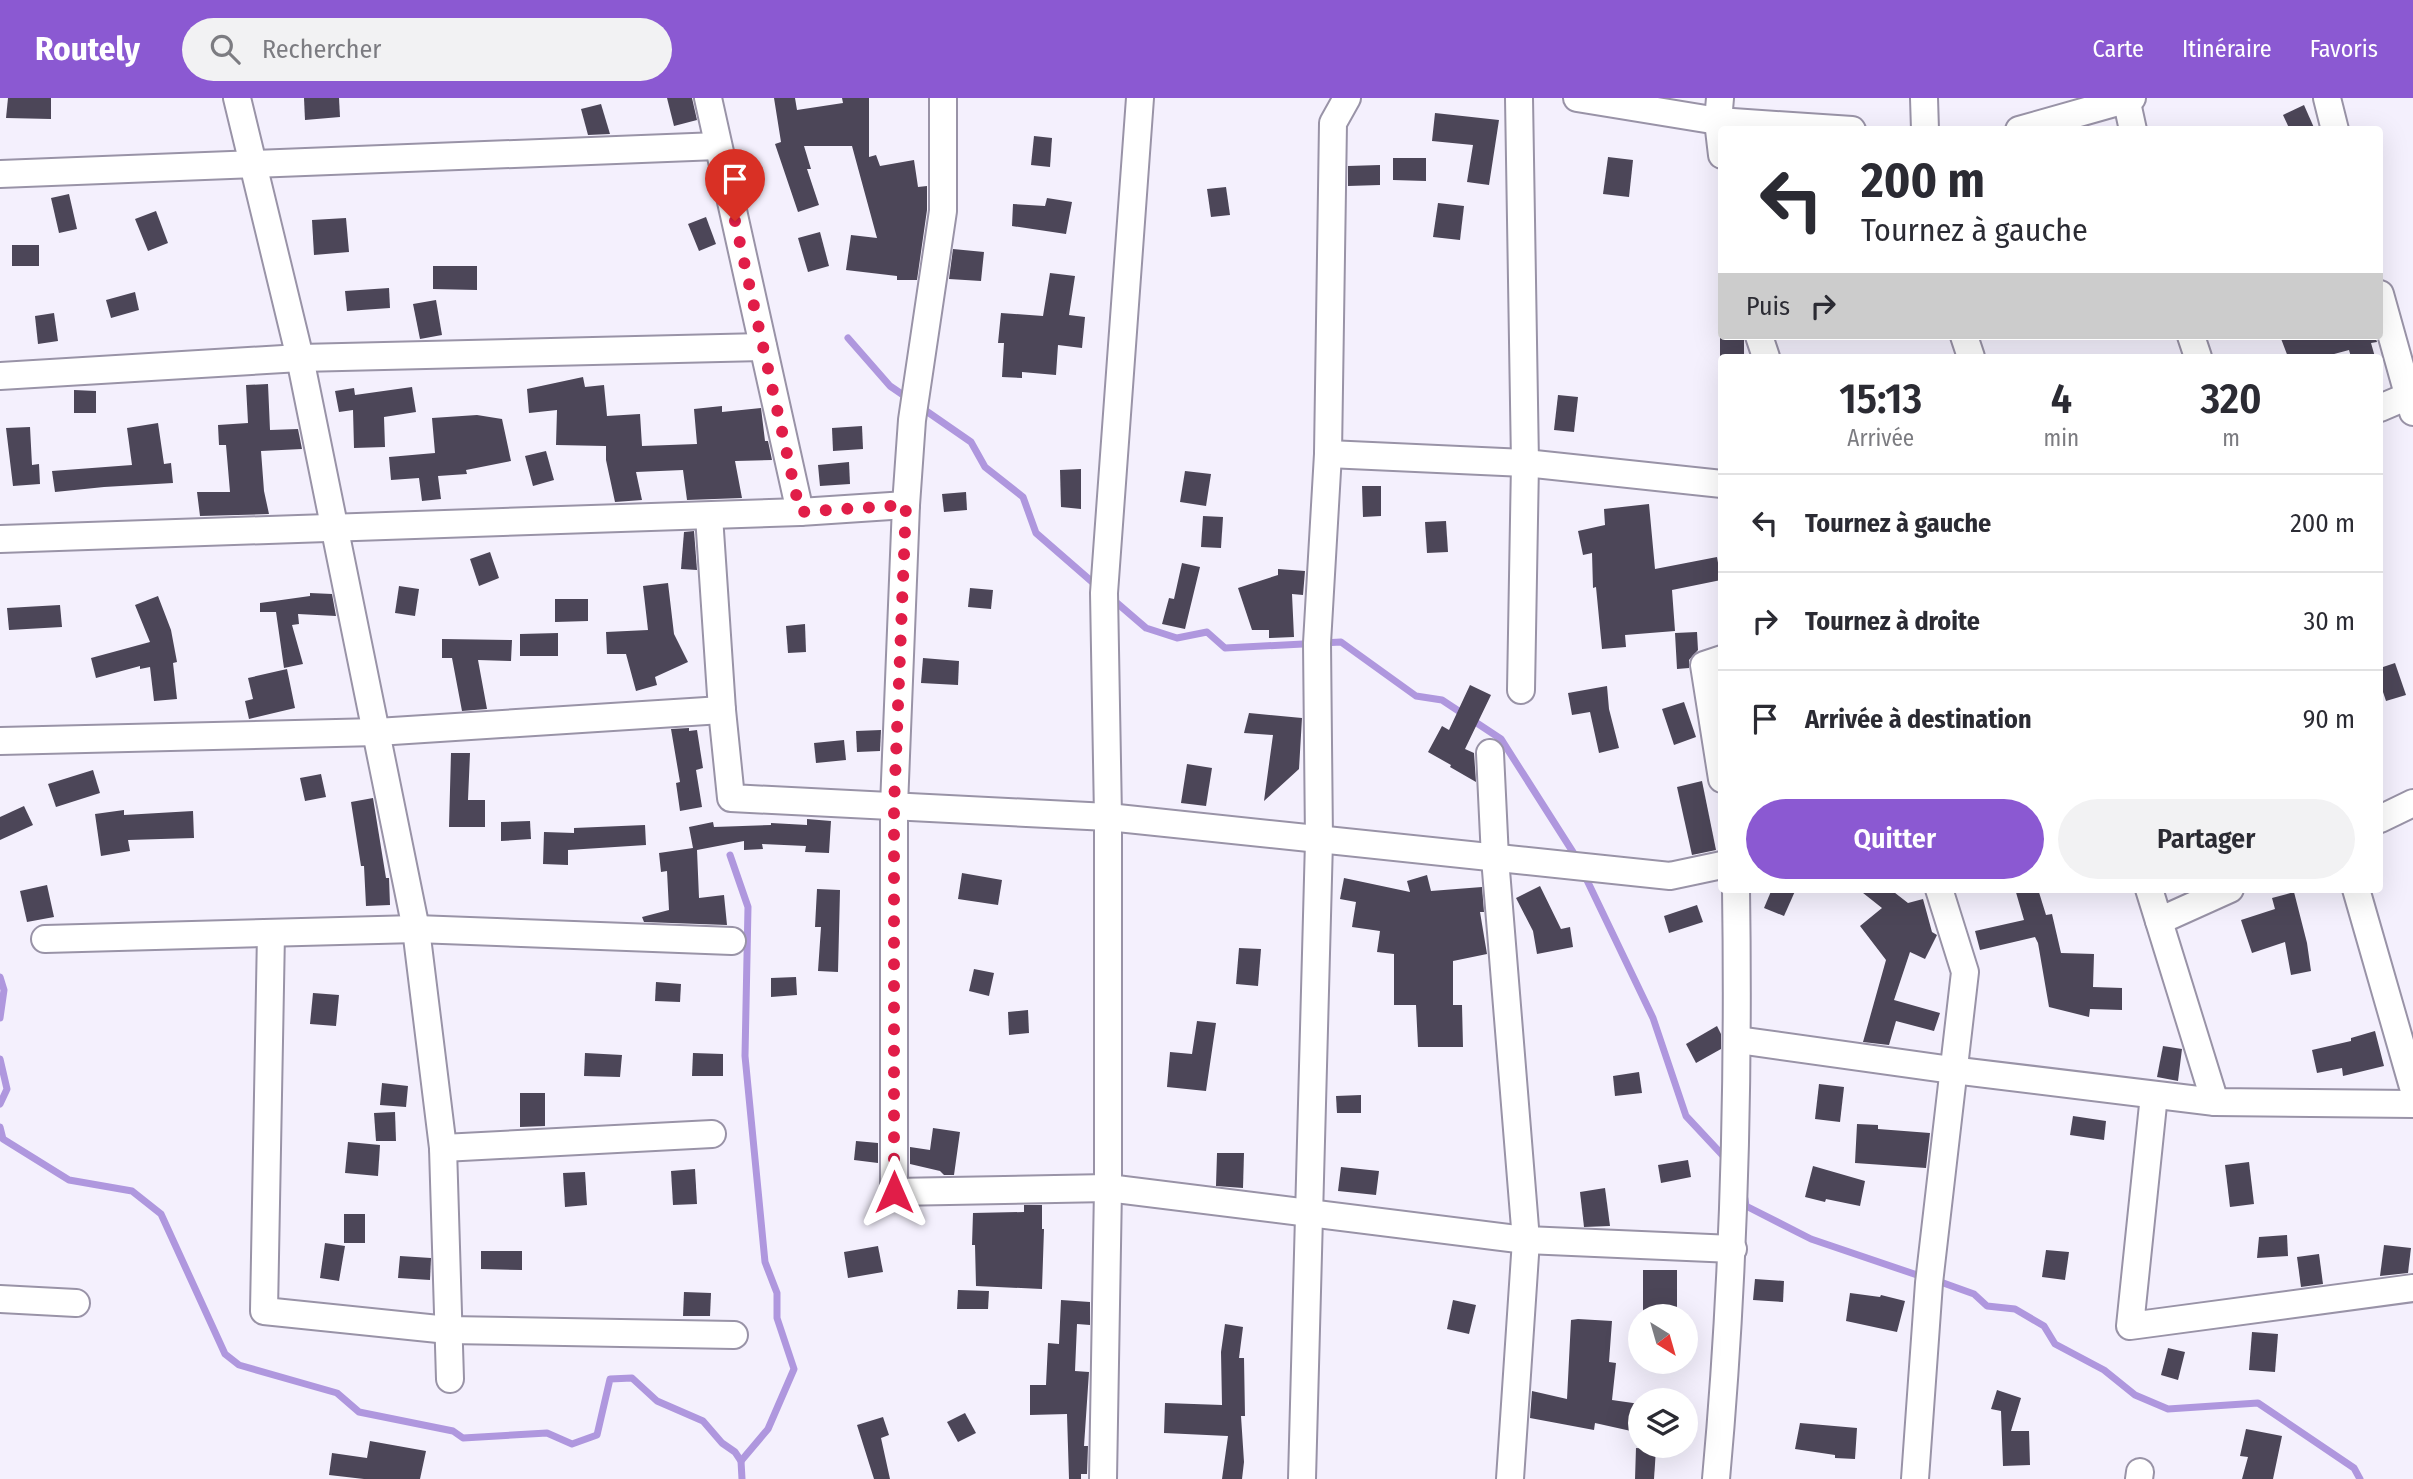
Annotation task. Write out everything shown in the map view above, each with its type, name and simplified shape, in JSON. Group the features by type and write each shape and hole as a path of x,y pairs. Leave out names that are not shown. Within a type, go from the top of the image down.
{"street":[{"path":"237,98 300,358 416,929 443,1148 450,1379"},
{"path":"708,98 800,512"},
{"path":"943,98 943,211 914,407 906,505 894,806 894,1192 1108,1188 1526,1240 1733,1249"},
{"path":"1102,1479 1108,1188 1108,817 1104,593 1140,98"},
{"path":"1302,1479 1319,841 1317,643 1328,454 1333,123 1347,98"},
{"path":"1519,98 1525,463 1521,690"},
{"path":"1577,98 1719,109 1827,126"},
{"path":"1924,98 1925,126"},
{"path":"2327,98 2335,126"},
{"path":"2033,126 2128,99 2132,126"},
{"path":"0,174 718,146"},
{"path":"2383,304 2411,401 2383,407"},
{"path":"0,376 300,358 763,347"},
{"path":"1328,454 1525,463 1718,484"},
{"path":"0,539 709,516 906,505"},
{"path":"709,516 722,710 731,798 1108,817 1671,876 1718,865"},
{"path":"1718,660 1704,665 1718,754"},
{"path":"0,741 377,732 722,710"},
{"path":"1490,753 1495,858 1526,1240 1510,1479"},
{"path":"2383,818 2413,803"},
{"path":"1716,1479 1733,1249 1738,1040 1736,893"},
{"path":"1915,1479 1930,1277 1965,972 1940,893"},
{"path":"2149,893 2215,1102"},
{"path":"2159,921 2221,893"},
{"path":"2358,893 2413,1087"},
{"path":"45,939 416,929 732,941"},
{"path":"271,933 264,1311 448,1329 734,1335"},
{"path":"1738,1040 1952,1070 2215,1102 2413,1104"},
{"path":"2154,1095 2130,1325 2413,1288"},
{"path":"443,1148 712,1134"},
{"path":"0,1299 76,1303"}],"building":[{"path":"8,98 51,98 51,119 6,118"},
{"path":"304,98 339,98 340,117 305,120"},
{"path":"667,98 692,98 697,120 674,126"},
{"path":"774,98 795,98 797,110 843,103 842,98 869,98 869,157 876,155 880,166 914,160 918,187 927,186 927,210 917,280 897,280 897,276 846,270 851,235 877,238 852,146 804,146 811,169 807,169 819,205 798,212 775,144 781,142"},
{"path":"601,104 610,134 588,135 581,109"},
{"path":"2304,105 2313,126 2288,126 2283,115"},
{"path":"1435,113 1499,120 1489,185 1467,182 1473,145 1432,141"},
{"path":"1034,136 1052,138 1050,167 1031,165"},
{"path":"1608,157 1633,160 1629,197 1603,194"},
{"path":"1393,158 1426,158 1426,181 1393,180"},
{"path":"1380,165 1380,185 1348,186 1348,166"},
{"path":"1226,187 1230,215 1211,217 1207,189"},
{"path":"69,194 77,229 59,233 51,198"},
{"path":"1047,198 1072,202 1066,234 1012,226 1013,204 1045,206"},
{"path":"1438,203 1464,206 1460,240 1433,237"},
{"path":"156,211 168,243 148,251 135,219"},
{"path":"706,217 716,244 699,251 688,224"},
{"path":"346,218 349,252 314,255 312,220"},
{"path":"820,232 829,266 808,272 798,238"},
{"path":"12,245 39,245 39,266 12,266"},
{"path":"953,249 984,252 981,281 949,279"},
{"path":"433,266 477,266 477,290 433,289"},
{"path":"1050,273 1075,276 1069,315 1085,317 1082,348 1058,345 1056,375 1022,372 1022,378 1002,377 1004,343 998,343 1001,313 1043,316"},
{"path":"389,288 390,308 347,311 345,291"},
{"path":"135,292 139,310 111,318 106,300"},
{"path":"436,300 442,335 420,339 413,304"},
{"path":"54,313 58,341 38,344 35,316"},
{"path":"1720,340 1744,340 1744,354 1720,354"},
{"path":"2282,340 2377,342 2371,343 2374,354 2350,354 2349,350 2334,354 2287,354"},
{"path":"583,377 585,387 604,385 607,416 640,414 642,446 697,444 694,409 722,406 722,412 761,408 765,441 768,441 772,460 735,461 742,498 687,500 683,470 636,472 642,500 615,502 606,460 606,446 556,445 557,410 529,413 527,389"},
{"path":"268,384 270,430 298,429 302,449 261,451 269,514 200,516 197,492 230,492 226,445 219,445 218,425 248,423 246,385"},
{"path":"412,387 416,412 384,417 385,447 354,448 353,410 339,412 335,391 354,388 355,395"},
{"path":"74,390 96,391 96,413 74,413"},
{"path":"1558,395 1578,397 1574,432 1554,430"},
{"path":"477,415 502,419 511,461 466,470 467,474 438,476 441,499 422,501 419,478 391,480 389,457 435,453 432,418"},
{"path":"158,423 164,464 171,463 173,483 55,492 52,471 132,465 127,428"},
{"path":"862,426 863,449 833,451 832,428"},
{"path":"30,427 32,465 39,464 40,484 13,486 6,428"},
{"path":"546,451 554,480 533,486 525,456"},
{"path":"849,462 850,484 820,486 818,465"},
{"path":"1081,469 1081,509 1061,507 1060,470"},
{"path":"1185,471 1211,474 1206,506 1180,502"},
{"path":"1362,486 1381,486 1381,516 1363,517"},
{"path":"966,492 967,510 944,512 942,494"},
{"path":"1649,504 1655,569 1717,557 1718,581 1672,590 1675,631 1625,635 1626,647 1602,649 1596,587 1593,588 1592,553 1583,555 1578,531 1605,525 1604,509"},
{"path":"1203,516 1223,517 1221,548 1201,547"},
{"path":"1446,521 1448,552 1427,553 1425,522"},
{"path":"694,531 697,570 681,569 684,532"},
{"path":"490,552 499,578 479,586 470,559"},
{"path":"1182,563 1200,567 1185,629 1162,624 1169,598 1174,599"},
{"path":"1278,569 1305,571 1303,595 1292,594 1294,637 1269,638 1269,630 1252,630 1238,588 1278,575"},
{"path":"668,583 674,634 688,662 655,677 657,685 636,691 626,654 607,654 606,632 648,630 643,586"},
{"path":"399,586 419,589 415,616 395,613"},
{"path":"970,588 993,590 991,609 968,607"},
{"path":"310,593 332,594 336,616 298,614 299,624 292,625 303,664 284,668 276,612 260,612 260,603 310,596"},
{"path":"158,596 171,630 177,662 173,663 177,699 154,701 150,667 140,669 140,666 96,678 91,658 150,642 135,605"},
{"path":"555,599 588,599 588,621 555,622"},
{"path":"60,605 62,627 9,630 7,608"},
{"path":"805,624 806,652 788,653 786,626"},
{"path":"1697,632 1698,650 1689,660 1689,668 1677,669 1675,633"},
{"path":"558,633 558,656 520,656 520,634"},
{"path":"442,639 512,640 511,661 478,660 487,709 462,711 452,658 442,658"},
{"path":"923,658 959,661 958,685 921,683"},
{"path":"2395,663 2406,695 2386,701 2383,692 2383,667"},
{"path":"287,669 295,708 249,719 245,701 253,699 248,678"},
{"path":"1470,685 1491,695 1465,749 1474,753 1476,782 1428,752 1442,726 1449,730"},
{"path":"1607,686 1609,709 1619,748 1599,753 1590,712 1572,715 1568,693"},
{"path":"1684,702 1696,737 1674,745 1662,709"},
{"path":"1249,713 1302,718 1299,769 1264,801 1273,735 1244,733"},
{"path":"689,728 689,731 697,730 703,768 696,770 702,807 680,811 676,783 680,782 671,729"},
{"path":"881,730 880,751 857,752 856,731"},
{"path":"844,740 846,760 816,763 814,743"},
{"path":"451,753 470,753 468,800 485,800 485,827 449,827"},
{"path":"1187,764 1212,768 1206,806 1181,803"},
{"path":"93,770 100,793 56,807 48,784"},
{"path":"321,774 326,797 305,801 300,778"},
{"path":"1702,781 1716,850 1692,855 1677,787"},
{"path":"373,798 386,878 389,878 390,905 366,906 364,866 361,866 351,802"},
{"path":"24,806 33,825 0,840 0,817"},
{"path":"124,810 124,815 193,811 194,838 128,840 130,851 101,856 95,814"},
{"path":"807,819 831,821 829,853 805,852 806,846 762,844 763,849 744,850 744,841 697,850 699,898 724,895 727,925 644,922 642,917 669,910 667,871 661,872 659,853 693,848 689,827 713,822 714,827 771,823 807,825"},
{"path":"530,821 531,839 501,841 501,822"},
{"path":"645,825 646,845 568,850 568,865 543,864 544,832 574,833 574,828"},
{"path":"962,873 1002,880 998,905 958,899"},
{"path":"1427,875 1431,891 1482,887 1484,912 1480,912 1487,954 1453,961 1453,1005 1462,1005 1463,1047 1418,1047 1416,1005 1394,1005 1394,954 1377,952 1380,931 1352,927 1356,902 1340,899 1344,878 1410,892 1407,881"},
{"path":"47,885 54,917 27,922 20,891"},
{"path":"1540,886 1561,929 1570,927 1573,947 1537,954 1533,931 1516,898"},
{"path":"817,889 840,890 838,972 818,971 821,927 815,927"},
{"path":"1770,893 1794,893 1784,916 1764,908"},
{"path":"1863,893 1895,893 1908,903 1923,899 1932,932 1937,935 1925,959 1910,952 1894,1000 1940,1013 1934,1031 1896,1021 1889,1045 1863,1042 1886,960 1860,926 1882,908"},
{"path":"2016,893 2039,893 2046,915 2052,914 2061,953 2094,954 2093,987 2122,988 2122,1010 2090,1009 2089,1017 2049,1007 2035,937 1980,950 1975,931 2024,920"},
{"path":"2294,893 2311,971 2291,975 2285,942 2252,953 2241,920 2275,909 2272,898"},
{"path":"1697,905 1703,922 1669,933 1664,916"},
{"path":"1239,948 1261,949 1258,986 1236,984"},
{"path":"974,969 994,973 989,996 969,991"},
{"path":"796,977 797,995 771,997 771,978"},
{"path":"656,982 681,984 680,1002 655,1001"},
{"path":"313,993 339,995 336,1026 310,1024"},
{"path":"1028,1010 1029,1033 1009,1035 1008,1012"},
{"path":"1197,1021 1216,1023 1206,1091 1167,1087 1170,1052 1192,1054"},
{"path":"1717,1026 1721,1034 1721,1049 1696,1063 1686,1044"},
{"path":"2375,1031 2384,1066 2343,1076 2342,1068 2317,1073 2312,1050 2351,1041 2351,1038"},
{"path":"2163,1046 2182,1049 2178,1081 2157,1077"},
{"path":"585,1053 622,1055 620,1077 584,1076"},
{"path":"693,1053 723,1054 723,1076 692,1076"},
{"path":"1639,1072 1642,1093 1615,1096 1613,1076"},
{"path":"382,1083 408,1086 406,1107 380,1105"},
{"path":"1819,1084 1844,1087 1840,1122 1815,1119"},
{"path":"520,1093 545,1093 545,1126 520,1127"},
{"path":"1361,1095 1361,1113 1337,1113 1336,1096"},
{"path":"395,1112 396,1141 376,1141 374,1113"},
{"path":"2073,1116 2106,1121 2104,1140 2070,1135"},
{"path":"1857,1124 1878,1125 1878,1129 1930,1133 1926,1168 1855,1163"},
{"path":"933,1128 960,1132 954,1175 944,1175 940,1171 910,1164 910,1147 930,1150"},
{"path":"856,1141 878,1143 878,1163 854,1160"},
{"path":"348,1142 380,1145 378,1176 345,1173"},
{"path":"1217,1153 1244,1153 1243,1188 1216,1186"},
{"path":"1688,1160 1691,1177 1661,1183 1658,1165"},
{"path":"2249,1162 2254,1204 2230,1207 2225,1165"},
{"path":"1813,1166 1865,1181 1860,1206 1805,1197"},
{"path":"1341,1167 1379,1171 1376,1195 1338,1191"},
{"path":"695,1169 697,1204 673,1205 671,1171"},
{"path":"585,1172 587,1205 565,1207 563,1173"},
{"path":"1605,1188 1610,1226 1584,1227 1580,1192"},
{"path":"1024,1205 1042,1205 1042,1289 976,1286 975,1245 972,1245 973,1213 1024,1212"},
{"path":"344,1214 365,1214 365,1243 344,1243"},
{"path":"2287,1235 2288,1256 2257,1258 2259,1237"},
{"path":"325,1243 345,1246 339,1281 320,1278"},
{"path":"2384,1245 2411,1248 2408,1273 2380,1276"},
{"path":"878,1246 883,1272 848,1278 844,1252"},
{"path":"2046,1250 2069,1252 2065,1280 2042,1277"},
{"path":"481,1251 522,1251 522,1270 481,1269"},
{"path":"2319,1254 2323,1284 2301,1287 2297,1257"},
{"path":"400,1256 431,1258 430,1280 398,1278"},
{"path":"1643,1270 1677,1270 1677,1304 1643,1304"},
{"path":"1755,1279 1784,1281 1783,1302 1753,1300"},
{"path":"958,1290 989,1291 988,1309 957,1309"},
{"path":"684,1292 711,1293 710,1316 683,1316"},
{"path":"1850,1293 1881,1295 1905,1301 1897,1332 1846,1321"},
{"path":"1061,1300 1090,1302 1090,1325 1077,1324 1075,1371 1089,1372 1084,1446 1088,1446 1087,1474 1081,1474 1081,1479 1069,1479 1067,1414 1030,1415 1030,1385 1046,1385 1048,1343 1059,1344"},
{"path":"1453,1300 1476,1305 1469,1334 1447,1329"},
{"path":"1571,1320 1612,1321 1609,1362 1616,1363 1612,1400 1628,1402 1628,1430 1595,1423 1594,1430 1530,1418 1532,1391 1567,1399"},
{"path":"1225,1324 1243,1327 1239,1358 1244,1358 1242,1479 1222,1479 1228,1436 1164,1433 1165,1403 1222,1405 1221,1352"},
{"path":"2252,1332 2278,1334 2275,1372 2249,1370"},
{"path":"2168,1348 2185,1352 2178,1380 2161,1375"},
{"path":"1997,1390 2021,1398 2011,1431 2029,1431 2030,1465 2003,1466 2001,1411 1991,1409"},
{"path":"965,1413 976,1433 958,1442 947,1422"},
{"path":"883,1417 889,1435 881,1438 890,1479 874,1479 857,1425"},
{"path":"1800,1423 1857,1428 1855,1459 1835,1458 1835,1455 1795,1449"},
{"path":"2246,1429 2282,1436 2273,1479 2242,1479 2248,1457 2240,1456"},
{"path":"370,1441 426,1451 420,1479 364,1479 329,1475 332,1453 367,1458"},
{"path":"1636,1458 1655,1458 1654,1479 1635,1479"}],"waterway":[{"path":"848,338 890,386 909,399"},
{"path":"919,406 971,442 985,467 1023,497 1036,533 1098,587"},
{"path":"1110,597 1146,628 1177,638 1207,632 1225,648 1341,642 1416,696 1442,700 1501,739 1578,860"},
{"path":"730,855 748,907 745,1056 765,1262 777,1293 777,1318 794,1369 768,1429 741,1461"},
{"path":"1584,874 1653,1018 1686,1116 1728,1161"},
{"path":"0,977 4,990 0,1018"},
{"path":"0,1059 7,1089 0,1104"},
{"path":"0,1127 3,1139 69,1180 132,1191 161,1214 225,1354 239,1365 337,1393 359,1412 453,1431 463,1438 547,1433 572,1444 597,1435 610,1379 632,1378 657,1401 703,1421 722,1443 735,1452 741,1461 742,1479"},
{"path":"1745,1199 1746,1206 1811,1239 1923,1277"},
{"path":"1935,1280 1974,1294 1987,1306 2015,1309 2044,1326 2055,1344 2104,1370 2135,1395 2168,1409 2258,1403 2354,1468 2360,1479"}],"route":[{"path":"735,221 800,512 906,505 894,806 894,1192"}]}
